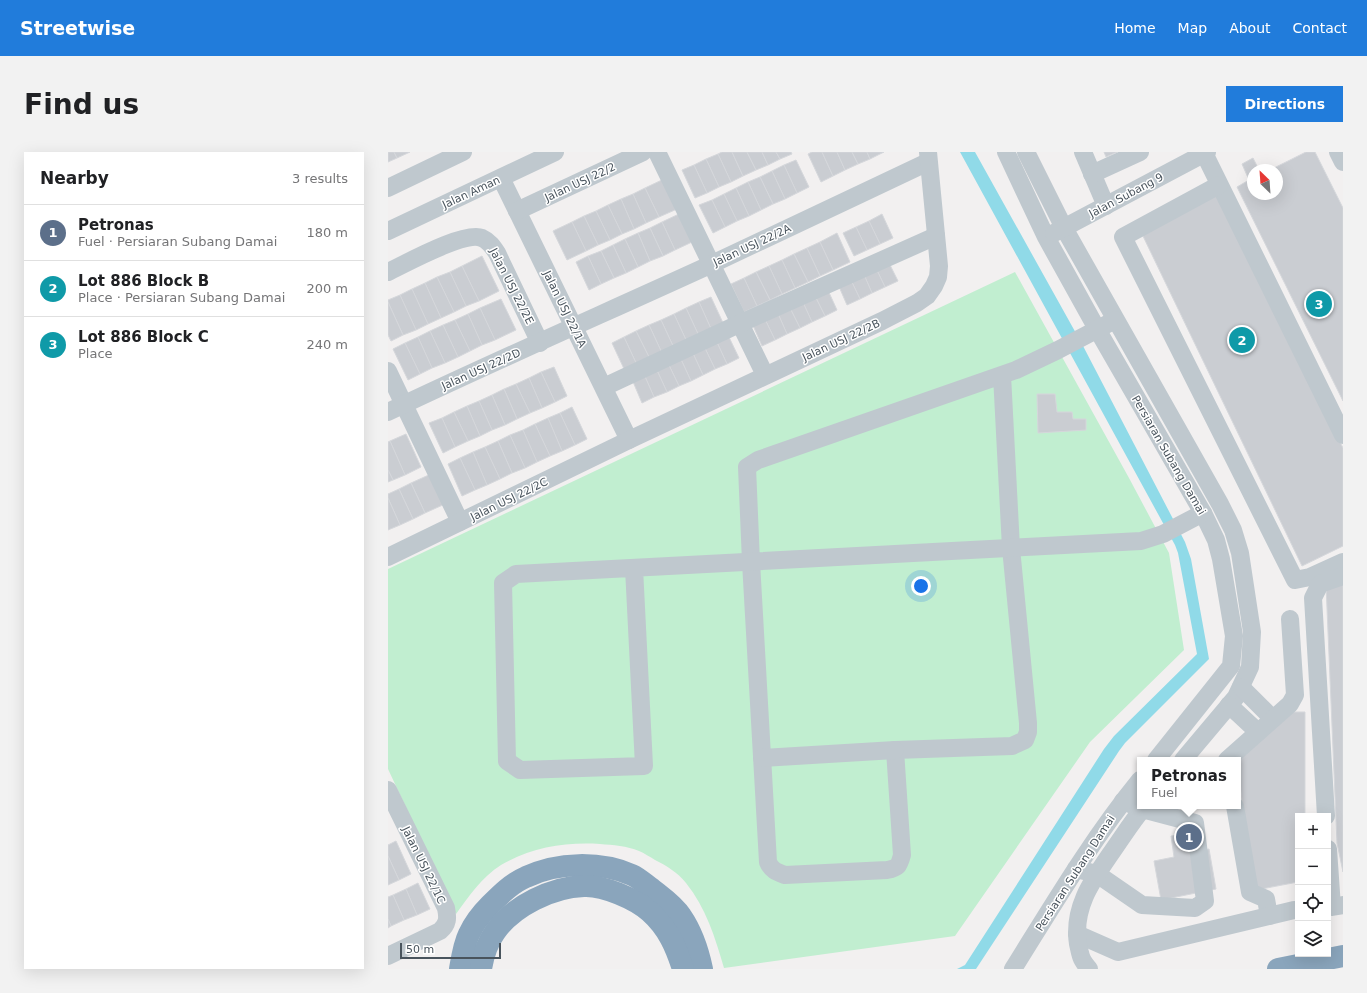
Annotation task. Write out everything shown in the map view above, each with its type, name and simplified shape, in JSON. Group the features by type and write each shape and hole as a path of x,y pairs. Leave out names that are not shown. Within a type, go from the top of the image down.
{"highway":[{"path":"460,969 468,934 480,915 504,891 526,877 578,864 606,866 633,876 657,905 664,927 676,947 683,969"},
{"path":"480,969 483,956 495,932 514,912 535,899 560,890 584,886 607,889 630,899 657,905 680,915 699,954 702,969"},
{"path":"1278,969 1343,956"}],"street":[{"path":"388,188 462,152"},
{"name":"Jalan Aman","path":"388,231 555,152"},
{"name":"Jalan USJ 22/2","path":"517,211 644,152"},
{"path":"657,152 765,375"},
{"name":"Persiaran Subang Damai","path":"1006,152 1092,332 1203,513 1216,540 1221,559 1234,636 1231,666 1158,757"},
{"name":"Persiaran Subang Damai","path":"1026,152 1064,228 1220,504 1233,530 1240,553 1252,632 1250,667 1236,697 1186,757"},
{"path":"1083,152 1106,206"},
{"path":"1092,174 1140,152"},
{"path":"1338,152 1343,162"},
{"path":"1205,153 1219,185 1343,435"},
{"name":"Jalan Subang 9","path":"1046,237 1205,153"},
{"name":"Jalan USJ 22/2A","path":"573,326 712,264 928,157"},
{"name":"Jalan USJ 22/2B","path":"629,440 882,321 927,296 938,277 939,266 928,157"},
{"name":"Jalan USJ 22/1A","path":"501,178 629,440"},
{"path":"1219,185 1123,237 1295,580 1310,577 1343,562"},
{"path":"604,387 936,236"},
{"name":"Jalan USJ 22/2E","path":"388,272 457,240 470,237 481,238 490,243 497,253 540,342"},
{"path":"895,750 902,855 899,865 894,869 887,870 785,875 776,871 770,866 768,862 762,758 746,472 747,467 751,463 1002,375 1058,350 1115,320"},
{"name":"Jalan USJ 22/2D","path":"396,408 573,326"},
{"path":"388,371 396,408 460,522"},
{"path":"762,758 895,750 1012,746 1025,740 1028,732 1028,723 1011,548 1002,375"},
{"name":"Jalan USJ 22/2C","path":"388,557 629,440"},
{"path":"634,568 644,766 520,770 507,761 503,583 516,574 1141,541 1163,534 1203,513"},
{"path":"1326,813 1313,598 1320,584 1343,576"},
{"path":"1230,757 1290,704 1295,695 1290,619"},
{"path":"1241,687 1273,719"},
{"path":"1229,705 1258,732"},
{"name":"Persiaran Subang Damai","path":"1013,969 1076,869 1122,801 1137,784"},
{"name":"Jalan USJ 22/1C","path":"388,790 392,811 446,908 448,921 446,926 440,931 388,956"},
{"path":"1122,801 1137,805"},
{"name":"Persiaran Subang Damai","path":"1089,969 1081,959 1077,934 1077,924 1081,905 1096,874 1143,809"},
{"path":"1076,869 1096,874 1142,905 1194,908 1205,900 1195,823 1150,809"},
{"path":"1236,809 1250,892 1266,899 1269,916"},
{"path":"1330,885 1332,907 1343,905"},
{"path":"1077,934 1118,952 1294,910"},
{"path":"1318,961 1343,948"}],"green space":[{"path":"1015,272 1169,553 1184,650 1090,742 955,936 724,968 713,934 699,902 683,879 668,867 639,851 615,845 600,844 574,844 549,847 513,859 501,865 488,875 476,887 456,914 388,769 388,569"}],"water":[{"path":"960,152 975,152 1082,344 1185,542 1191,559 1209,659 1125,743 976,969 957,969 965,965 1104,749 1114,736 1197,654 1178,553 1175,545"}],"building":[{"path":"388,152 394,152 397,158 388,162"},
{"path":"394,152 410,152 397,158"},
{"path":"722,152 732,152 743,176 731,182 718,154"},
{"path":"732,152 747,152 756,170 743,176"},
{"path":"747,152 762,152 768,165 756,170"},
{"path":"762,152 776,152 780,159 768,165"},
{"path":"776,152 791,152 792,154 780,159"},
{"path":"812,152 822,152 833,176 821,182 808,154"},
{"path":"822,152 837,152 845,170 833,176"},
{"path":"837,152 852,152 858,164 845,170"},
{"path":"852,152 867,152 870,159 858,164"},
{"path":"867,152 884,152 870,159"},
{"path":"1104,152 1117,152 1106,157"},
{"path":"1306,152 1315,152 1343,208 1343,401 1237,187 1247,181 1247,200 1283,200 1282,164"},
{"path":"718,154 731,182 719,187 706,159"},
{"path":"1253,158 1256,164 1247,164 1247,175 1242,164"},
{"path":"706,159 719,187 707,193 694,165"},
{"path":"796,160 809,187 797,193 784,165"},
{"path":"694,165 707,193 695,198 682,170"},
{"path":"784,165 797,193 785,199 772,171"},
{"path":"772,171 785,199 773,204 760,177"},
{"path":"760,177 773,204 761,210 748,182"},
{"path":"664,179 677,209 659,217 645,188"},
{"path":"748,182 761,210 749,216 736,188"},
{"path":"645,188 659,217 646,223 633,194"},
{"path":"736,188 749,216 737,221 724,194"},
{"path":"633,194 646,223 634,229 621,199"},
{"path":"724,194 737,221 725,227 712,200"},
{"path":"1218,194 1343,448 1343,546 1302,566 1141,232"},
{"path":"621,199 634,229 622,234 608,205"},
{"path":"712,200 725,227 713,233 699,205"},
{"path":"608,205 622,234 610,240 596,211"},
{"path":"596,211 610,240 598,245 584,216"},
{"path":"679,214 692,242 675,250 662,222"},
{"path":"882,214 893,238 880,244 869,221"},
{"path":"584,216 598,245 586,251 572,222"},
{"path":"869,221 880,244 867,250 856,227"},
{"path":"572,222 586,251 567,260 553,231"},
{"path":"662,222 675,250 663,256 650,228"},
{"path":"856,227 867,250 854,256 843,233"},
{"path":"650,228 663,256 650,261 638,233"},
{"path":"638,233 650,261 638,267 625,239"},
{"path":"837,233 850,262 833,270 820,242"},
{"path":"625,239 638,267 626,273 613,245"},
{"path":"820,242 833,270 820,276 807,248"},
{"path":"613,245 626,273 614,278 601,251"},
{"path":"807,248 820,276 808,282 794,254"},
{"path":"601,251 614,278 601,284 588,256"},
{"path":"794,254 808,282 795,288 782,260"},
{"path":"482,256 499,291 479,301 462,266"},
{"path":"588,256 601,284 589,290 576,262"},
{"path":"887,259 898,281 885,287 874,264"},
{"path":"782,260 795,288 782,294 769,266"},
{"path":"874,264 885,287 872,293 862,270"},
{"path":"462,266 479,301 466,306 450,272"},
{"path":"769,266 782,294 770,300 756,272"},
{"path":"862,270 872,293 860,299 849,276"},
{"path":"450,272 466,306 454,312 437,277"},
{"path":"756,272 770,300 757,306 744,278"},
{"path":"849,276 860,299 847,305 837,282"},
{"path":"437,277 454,312 441,318 425,283"},
{"path":"744,278 757,306 744,312 731,284"},
{"path":"425,283 441,318 428,324 412,289"},
{"path":"826,286 837,310 825,316 813,292"},
{"path":"412,289 428,324 416,330 400,295"},
{"path":"813,292 825,316 812,322 801,298"},
{"path":"400,295 416,330 403,335 388,302 388,300"},
{"path":"711,297 724,325 712,331 699,302"},
{"path":"801,298 812,322 800,328 788,304"},
{"path":"501,299 516,330 495,340 480,308"},
{"path":"388,302 403,335 391,341 388,335"},
{"path":"699,302 712,331 699,336 686,308"},
{"path":"788,304 800,328 787,334 776,309"},
{"path":"480,308 495,340 482,345 468,314"},
{"path":"686,308 699,336 687,342 674,314"},
{"path":"776,309 787,334 775,340 763,315"},
{"path":"468,314 482,345 470,351 455,320"},
{"path":"674,314 687,342 674,348 661,320"},
{"path":"763,315 775,340 762,346 751,321"},
{"path":"455,320 470,351 458,357 443,325"},
{"path":"661,320 674,348 662,353 649,325"},
{"path":"443,325 458,357 445,363 430,331"},
{"path":"649,325 662,353 650,359 636,331"},
{"path":"430,331 445,363 432,368 418,337"},
{"path":"636,331 650,359 637,365 624,337"},
{"path":"727,333 739,358 727,364 715,338"},
{"path":"418,337 432,368 420,374 405,343"},
{"path":"624,337 637,365 625,371 612,343"},
{"path":"715,338 727,364 715,369 703,344"},
{"path":"405,343 420,374 408,380 393,349"},
{"path":"703,344 715,369 703,375 691,349"},
{"path":"691,349 703,375 691,381 679,355"},
{"path":"679,355 691,381 679,386 667,361"},
{"path":"667,361 679,386 667,392 655,366"},
{"path":"655,366 667,392 654,397 643,372"},
{"path":"554,367 567,396 555,402 541,372"},
{"path":"541,372 555,402 542,408 529,378"},
{"path":"643,372 654,397 642,403 631,377"},
{"path":"529,378 542,408 530,413 516,384"},
{"path":"516,384 530,413 517,419 504,389"},
{"path":"504,389 517,419 505,425 492,395"},
{"path":"1037,394 1055,394 1057,412 1072,412 1073,419 1086,419 1086,430 1038,433"},
{"path":"492,395 505,425 492,430 479,401"},
{"path":"479,401 492,430 480,436 467,406"},
{"path":"467,406 480,436 468,441 454,412"},
{"path":"572,407 587,439 575,445 560,413"},
{"path":"454,412 468,441 455,447 442,418"},
{"path":"560,413 575,445 562,451 548,418"},
{"path":"442,418 455,447 443,453 429,423"},
{"path":"548,418 562,451 550,456 535,424"},
{"path":"535,424 550,456 537,462 523,430"},
{"path":"523,430 537,462 525,468 510,435"},
{"path":"406,434 421,467 405,475 390,441"},
{"path":"510,435 525,468 512,473 498,441"},
{"path":"390,441 405,475 393,480 388,470 388,442"},
{"path":"498,441 512,473 500,479 485,447"},
{"path":"485,447 500,479 487,485 473,452"},
{"path":"473,452 487,485 475,490 460,458"},
{"path":"460,458 475,490 462,496 448,464"},
{"path":"388,470 393,480 388,482"},
{"path":"431,474 445,504 425,513 411,483"},
{"path":"411,483 425,513 413,519 399,489"},
{"path":"399,489 413,519 400,525 388,498 388,494"},
{"path":"388,498 400,525 388,530"},
{"path":"1343,581 1343,872 1337,843 1326,585"},
{"path":"1289,712 1305,712 1305,813 1295,813 1295,883 1251,891 1241,791 1241,758"},
{"path":"1189,833 1192,852 1209,849 1216,889 1161,900 1154,861 1174,857 1171,836"},
{"path":"396,841 411,874 399,880 388,856 388,845"},
{"path":"388,856 399,880 388,885"},
{"path":"418,883 430,909 417,915 406,889"},
{"path":"406,889 417,915 404,920 393,895"},
{"path":"393,895 404,920 391,926 388,919 388,897"},
{"path":"388,919 391,926 388,928"}],"place":[{"name":"Lot 886 Block C","path":"1319,304"},
{"name":"Lot 886 Block B","path":"1242,340"},
{"name":"Petronas","path":"1189,837"}]}
